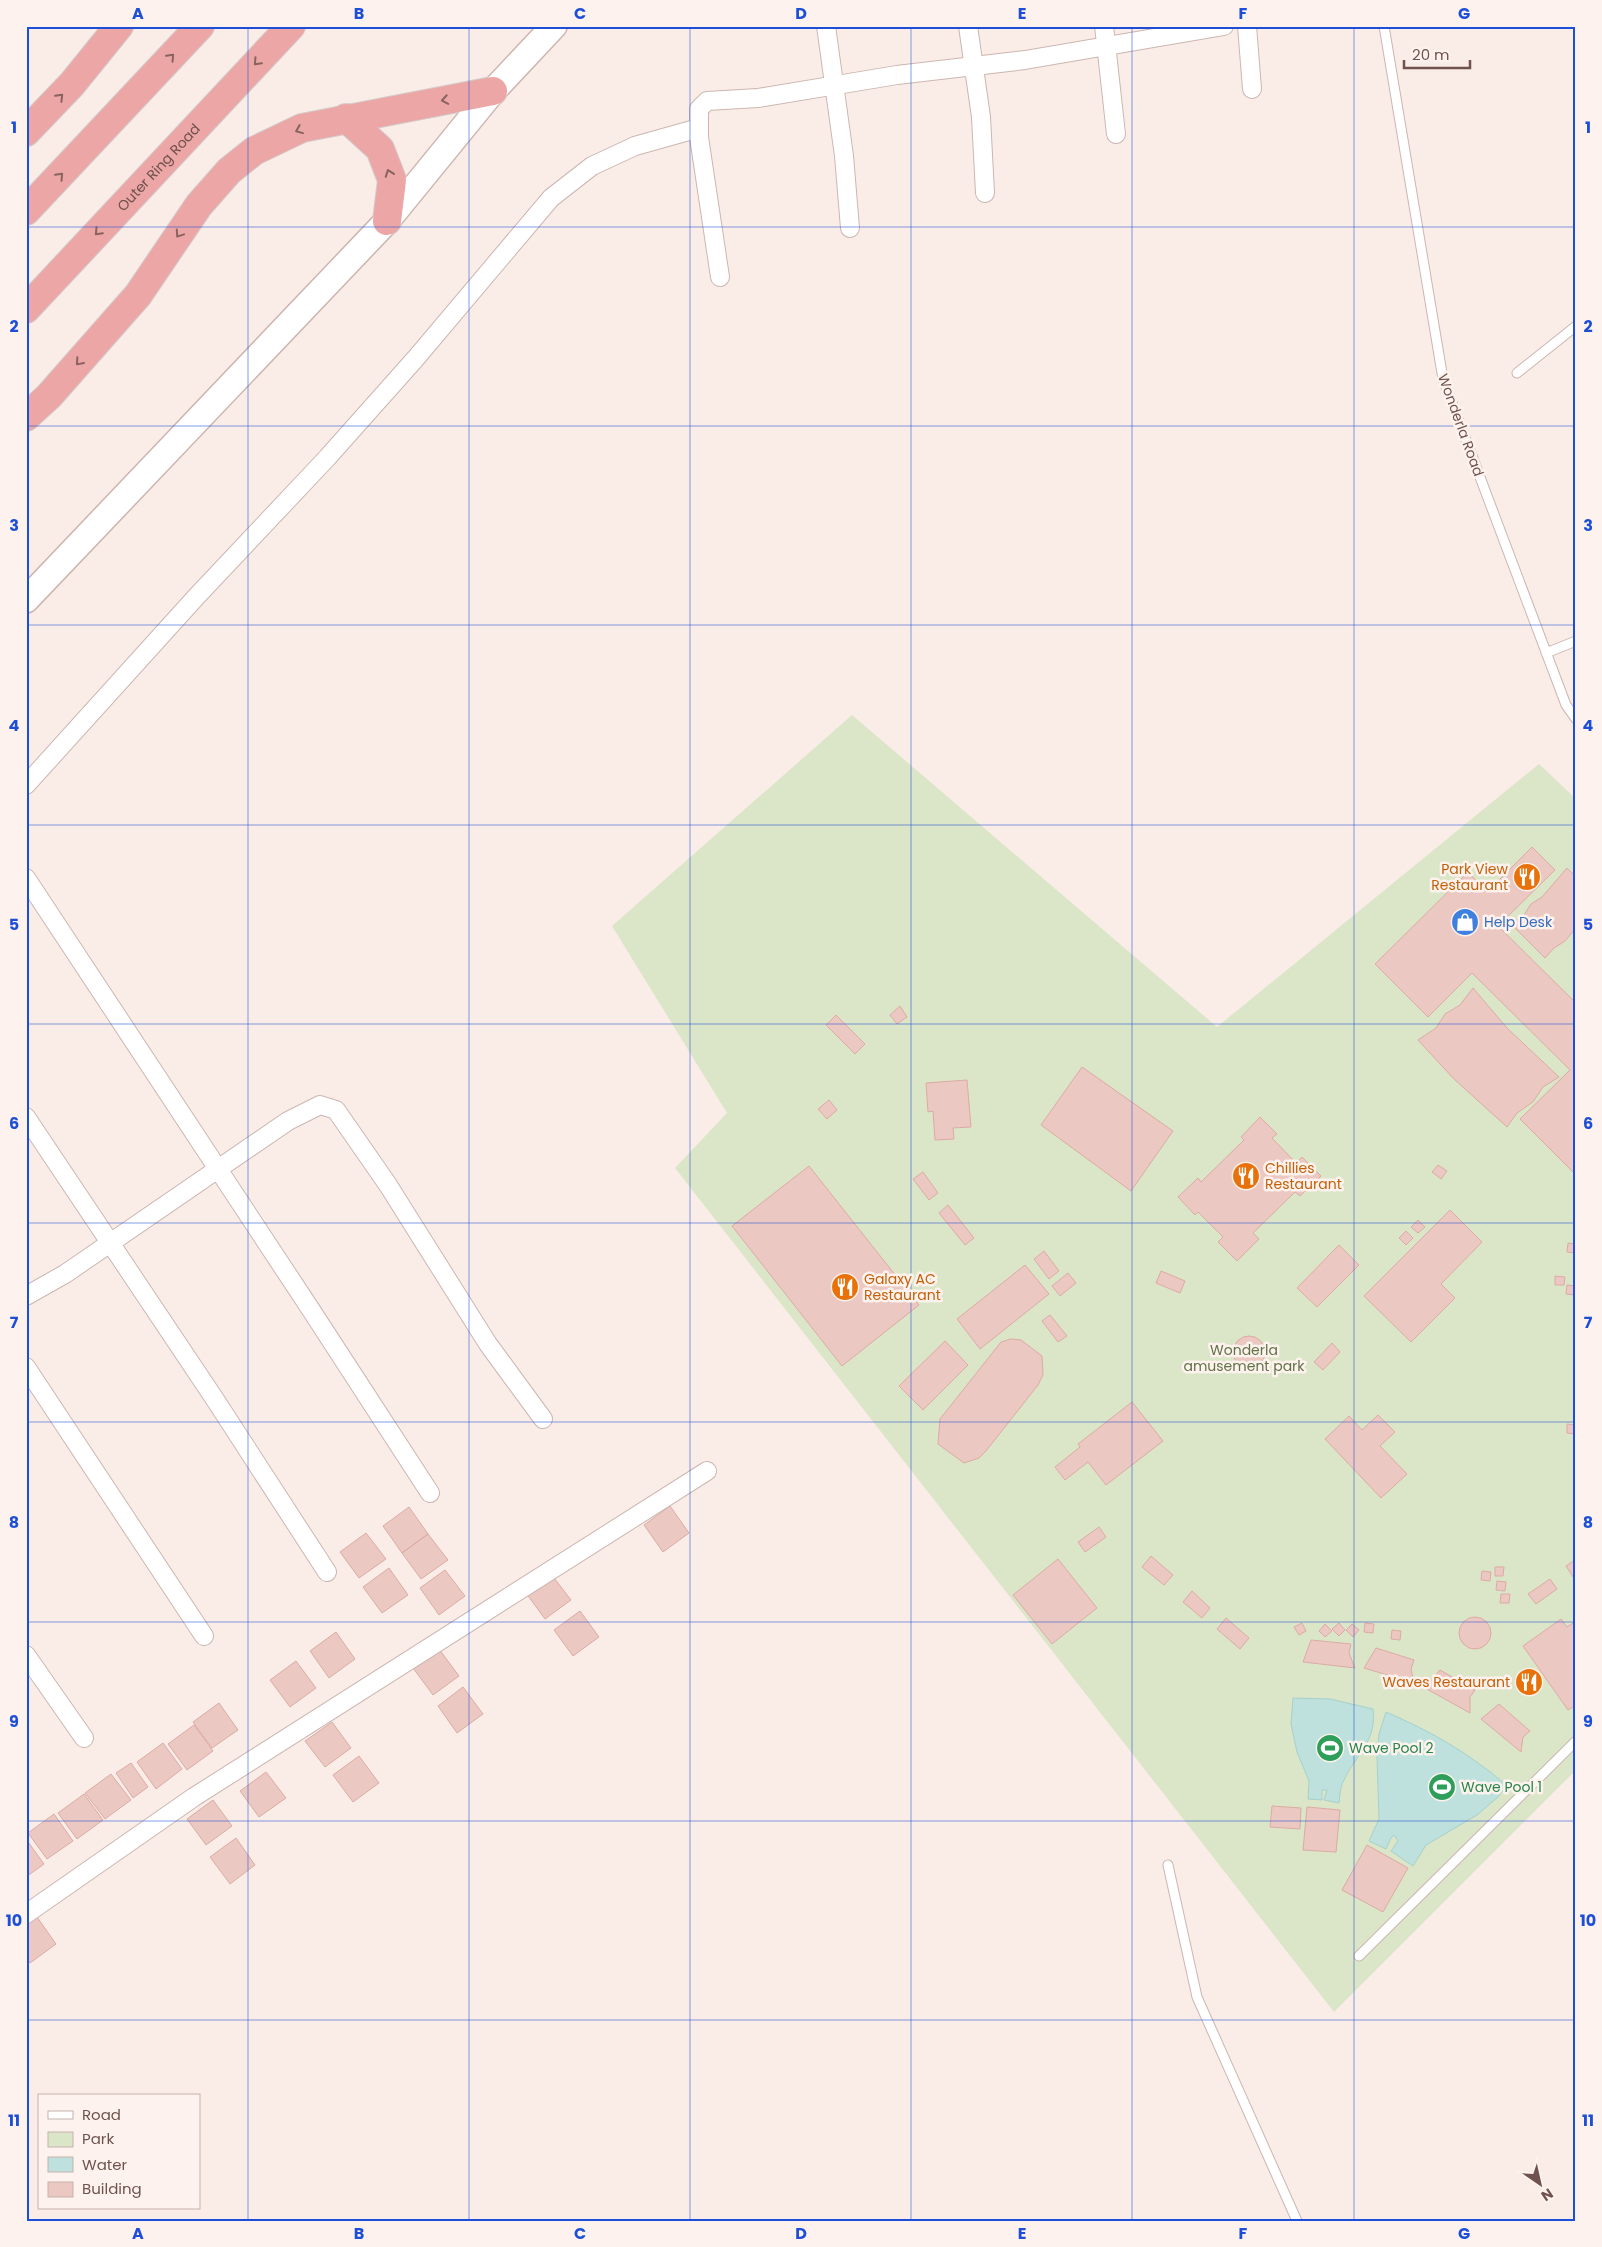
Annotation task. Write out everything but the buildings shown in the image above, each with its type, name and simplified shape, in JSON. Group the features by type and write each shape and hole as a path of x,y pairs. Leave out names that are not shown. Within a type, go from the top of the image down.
{"highway":[{"path":"26,132 72,84 119,26"},
{"path":"26,212 200,26"},
{"name":"Outer Ring Road","path":"26,309 291,26"},
{"path":"26,417 49,396 138,295 199,205 229,170 254,151 302,128 493,91"},
{"path":"346,118 380,149 392,180 387,220"}],"main road":[{"path":"26,600 387,220 493,91 554,26"}],"street":[{"path":"826,26 844,156 850,228"},
{"path":"968,26 981,117 985,193"},
{"path":"1104,26 1116,134"},
{"path":"720,277 699,128 699,109 707,101 758,98 1107,46 1224,26"},
{"path":"1247,26 1252,89"},
{"path":"26,785 196,596 334,451 416,358 551,198 592,166 636,146 699,128"},
{"path":"26,878 217,1169 286,1270 430,1493"},
{"path":"26,1296 110,1242 288,1121 320,1105 336,1110 388,1185 488,1344 543,1420"},
{"path":"26,1117 328,1572"},
{"path":"26,1367 204,1636"},
{"path":"26,1914 194,1797 707,1471"},
{"path":"26,1655 84,1738"}],"lane":[{"name":"Wonderla Road","path":"1384,26 1443,379 1566,705 1576,719"},
{"path":"1517,373 1576,326"},
{"path":"1546,653 1576,641"},
{"path":"1359,1956 1576,1741"},
{"path":"1168,1865 1197,1997 1297,2221"}],"green space":[{"name":"Wonderla amusement park","path":"852,715 1217,1027 1539,764 1576,799 1576,1770 1334,2012 675,1168 727,1113 612,926"}],"water":[{"name":"Wave Pool 2","path":"1293,1698 1330,1699 1373,1709 1372,1730 1369,1739 1343,1783 1339,1803 1324,1800 1327,1790 1322,1790 1322,1800 1308,1799 1309,1781 1297,1752 1291,1724"},
{"name":"Wave Pool 1","path":"1386,1712 1419,1727 1448,1744 1477,1762 1505,1784 1510,1781 1498,1797 1477,1815 1426,1845 1413,1866 1391,1851 1398,1841 1394,1835 1386,1849 1369,1841 1379,1819 1377,1757 1379,1734"}],"place":[{"name":"Park View Restaurant","path":"1527,877"},
{"name":"Help Desk","path":"1465,922"},
{"name":"Chillies Restaurant","path":"1246,1176"},
{"name":"Galaxy AC Restaurant","path":"845,1287"},
{"name":"Waves Restaurant","path":"1529,1682"},
{"name":"Wave Pool 2","path":"1330,1748"},
{"name":"Wave Pool 1","path":"1442,1787"}]}
